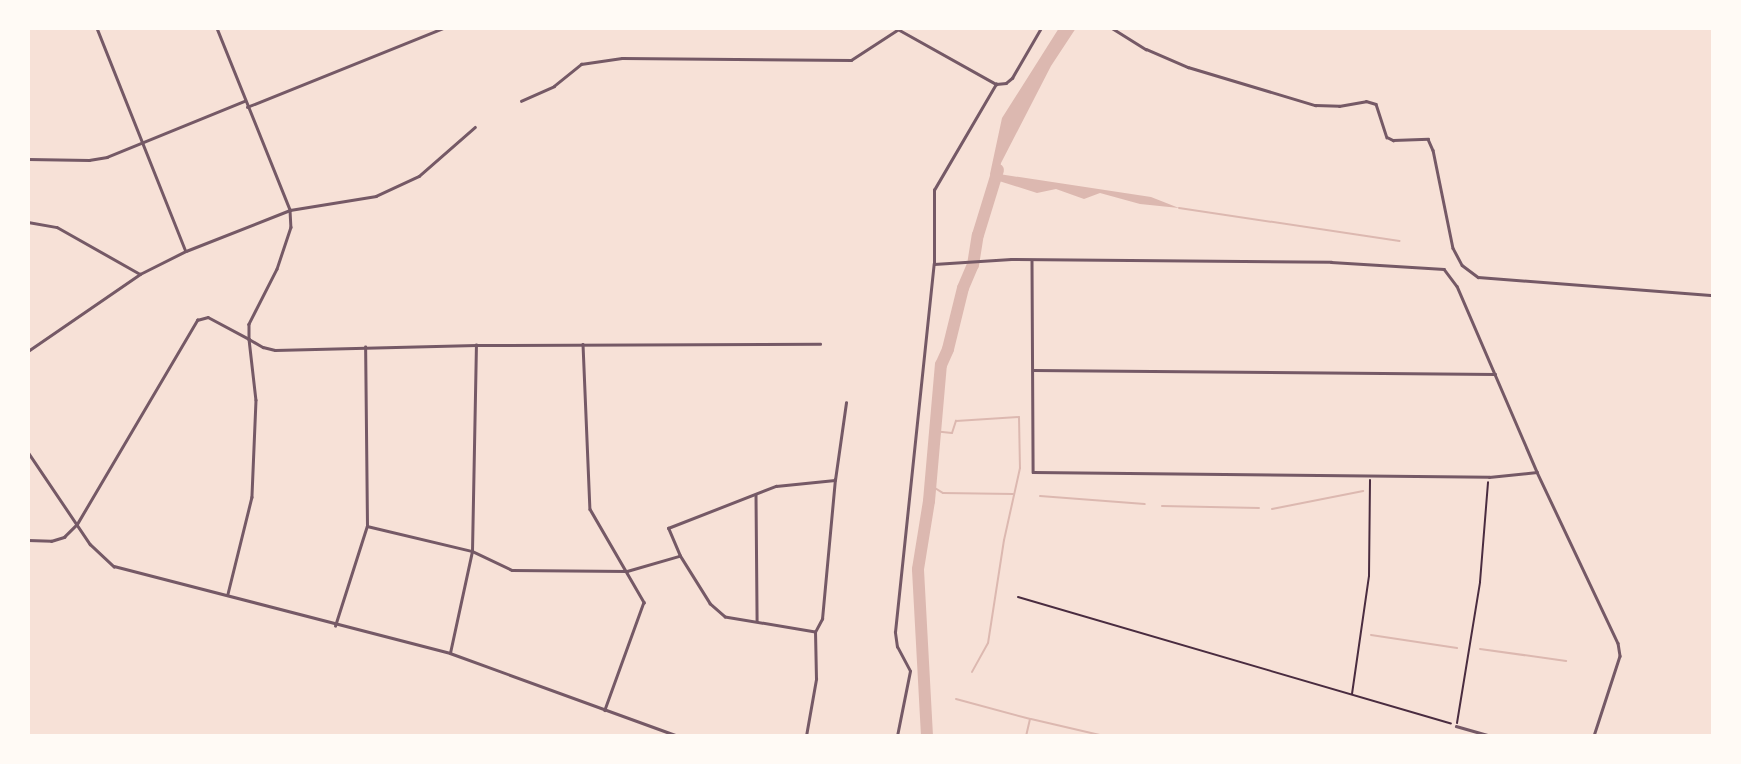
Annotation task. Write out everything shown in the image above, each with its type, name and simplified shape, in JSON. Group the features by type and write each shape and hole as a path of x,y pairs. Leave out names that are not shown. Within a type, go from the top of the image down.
{"street":[{"path":"97,28 186,251"},
{"path":"217,28 244,101 290,210 286,245 249,324 256,400 252,497 228,594"},
{"path":"521,101 554,86 581,64 622,58 688,57 851,60 896,29 996,84 1006,83 1012,78 1041,28"},
{"path":"1112,28 1146,49 1188,67 1315,105 1339,106 1366,101 1376,104 1387,137 1393,140 1428,139 1433,150 1453,248 1462,265 1478,277 1713,295"},
{"path":"247,107 442,29"},
{"path":"897,736 910,671 897,647 895,632 934,264 934,190 996,84"},
{"path":"28,159 89,160 107,157 244,101"},
{"path":"28,351 140,274 186,251 290,210 376,196 419,176 475,127"},
{"path":"28,222 57,227 140,274"},
{"path":"934,264 970,260 1331,262 1444,269 1457,286 1536,472 1618,643 1617,667 1594,736"},
{"path":"1032,260 1033,472 1489,477 1536,472"},
{"path":"28,540 51,541 64,537 76,524 197,320 208,317 275,350 476,345 820,344"},
{"path":"583,344 590,509 643,597 643,611 605,710"},
{"path":"450,653 472,551 476,345"},
{"path":"334,626 367,526 365,347"},
{"path":"1033,370 1495,374"},
{"path":"806,736 816,679 816,632 822,619 835,480 846,403"},
{"path":"28,452 100,556 114,566 228,594 334,626 450,653 678,736"},
{"path":"816,632 724,617 710,604 680,556 668,528 776,486 835,480"},
{"path":"755,495 757,622"},
{"path":"367,526 472,551 512,570 627,571 680,556"},
{"path":"1456,726 1491,736"}],"path":[{"path":"1352,695 1369,576 1370,475"},
{"path":"1018,597 1456,726 1480,582 1489,477"}],"shaded area":[{"path":"1059,28 1076,28 1051,66 1001,163 999,174 1151,197 1179,208 1140,204 1100,193 1084,199 1056,189 1037,193 999,181 994,184 990,174 1002,118"}],"waterway":[{"path":"927,736 918,569 929,501 941,365 948,349 963,288 973,265 978,235 998,170"},
{"path":"1179,208 1400,241"},
{"path":"933,431 952,433 956,421 1019,417 1020,468 1004,540 988,643 972,672"},
{"path":"930,485 943,493 1013,494"},
{"path":"1272,509 1363,491"},
{"path":"1040,496 1145,504"},
{"path":"1162,506 1259,508"},
{"path":"1371,635 1457,648"},
{"path":"1480,649 1566,661"},
{"path":"956,699 1030,719 1026,736"},
{"path":"1031,719 1104,736"}]}
